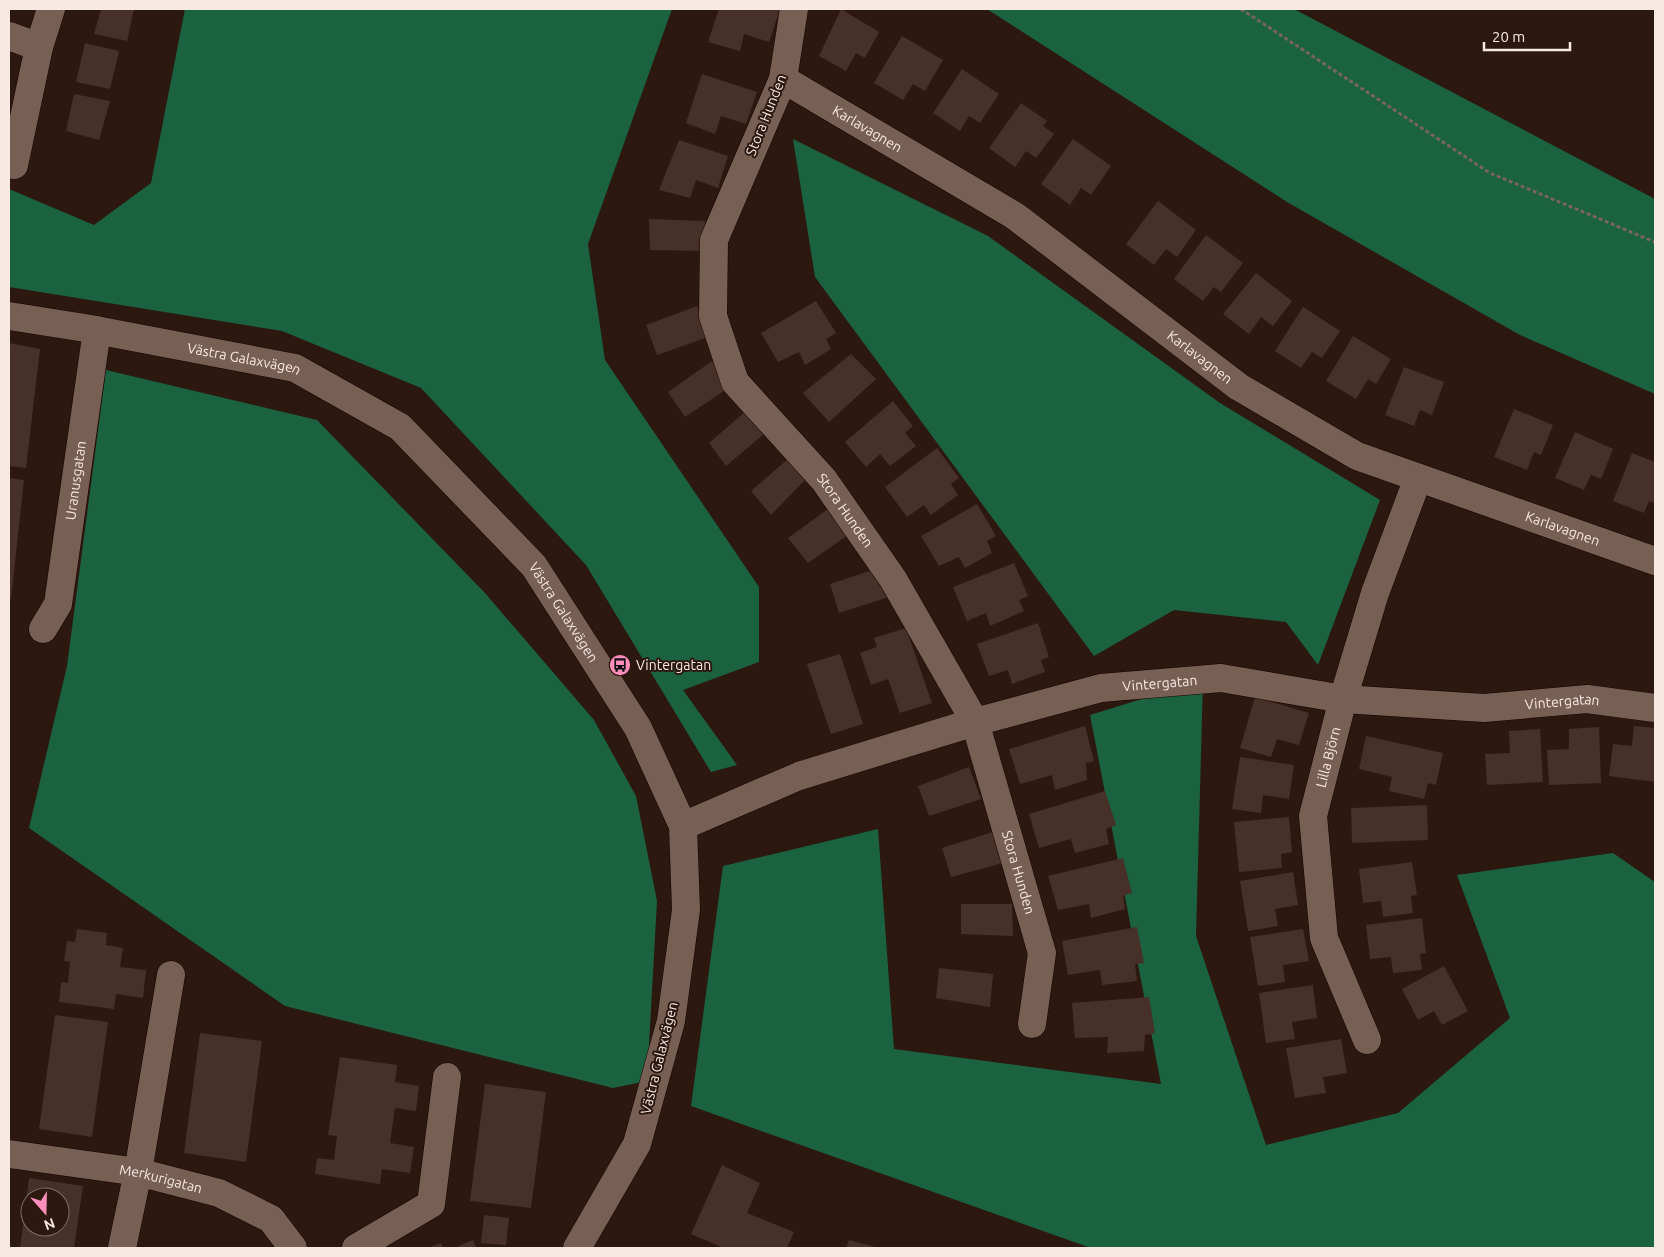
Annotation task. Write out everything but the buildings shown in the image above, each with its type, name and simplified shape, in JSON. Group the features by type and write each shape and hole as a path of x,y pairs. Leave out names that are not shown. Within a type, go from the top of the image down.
{"street":[{"path":"14,165 39,48 52,9"},
{"name":"Stora Hunden","path":"794,9 783,79 714,240 713,316 735,382 824,480 893,579 975,722 1042,953 1032,1024"},
{"path":"9,36 39,48"},
{"name":"Karlavagnen","path":"783,79 1015,216 1238,387 1357,456 1655,561"},
{"name":"Västra Galaxvägen","path":"9,316 97,330 295,368 400,427 534,566 638,728 683,826 686,910 671,1021 637,1144 578,1248"},
{"name":"Uranusgatan","path":"43,629 58,604 97,330"},
{"name":"Lilla Björn","path":"1368,1040 1324,938 1313,816 1343,699 1376,593 1418,478"},
{"name":"Vintergatan","path":"683,826 799,776 975,722 1101,688 1221,678 1343,699 1484,708 1587,699 1655,708"},
{"path":"122,1248 138,1172 171,976"},
{"path":"356,1248 431,1204 447,1077"},
{"name":"Merkurigatan","path":"9,1154 138,1172 219,1193 271,1219 293,1248"}],"path":[{"path":"1241,9 1490,173 1655,242"}],"green space":[{"path":"185,9 672,9 588,244 605,360 759,587 759,662 683,690 737,765 711,772 586,565 421,388 282,331 9,287 9,189 94,225 151,183"},
{"path":"987,9 1294,9 1655,199 1655,394 1520,335 1287,202"},
{"path":"793,139 988,236 1220,403 1380,500 1318,665 1286,622 1174,610 1094,656 815,277"},
{"path":"106,370 317,420 485,593 594,720 636,796 657,901 647,1081 613,1088 285,1006 29,828 67,666"},
{"path":"1203,680 1196,936 1266,1145 1398,1113 1510,1018 1457,875 1613,853 1655,882 1655,1248 1091,1248 691,1106 723,866 878,829 894,1049 1161,1084 1090,715"}],"place":[{"name":"Vintergatan","path":"620,665"}]}
